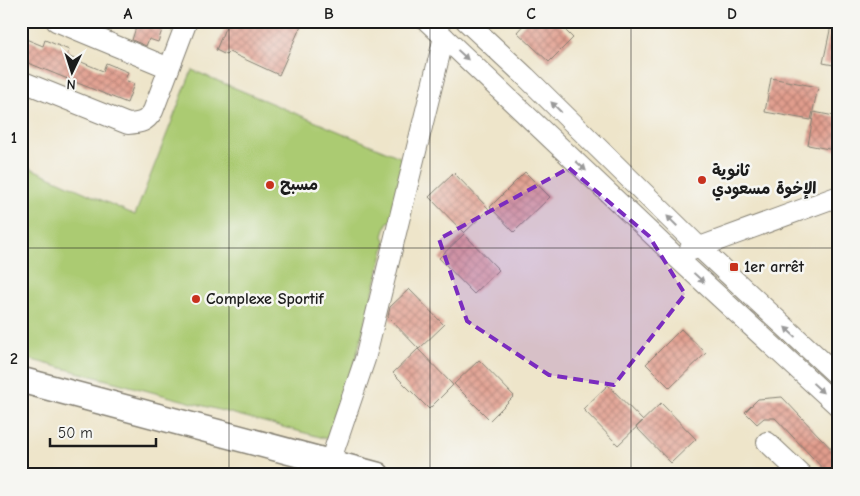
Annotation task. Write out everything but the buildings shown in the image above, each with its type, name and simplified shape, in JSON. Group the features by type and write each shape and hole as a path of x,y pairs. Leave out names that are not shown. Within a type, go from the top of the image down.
{"main road":[{"path":"21,380 323,468"},
{"path":"21,394 159,430 323,468 377,475"}],"street":[{"path":"56,21 169,68"},
{"path":"21,81 128,124 140,124 147,120 153,111 187,21"},
{"path":"427,21 839,407"},
{"path":"466,21 526,77 699,247 839,377"},
{"path":"323,468 365,359 444,37"},
{"path":"676,256 839,196"},
{"path":"767,442 802,475"}],"highlighted area":[{"path":"569,168 649,236 685,294 614,385 549,375 467,321 439,239"}],"green space":[{"name":"Complexe Sportif","path":"192,70 407,160 392,220 387,223 383,236 386,242 346,396 339,398 335,441 21,357 21,175 26,166 135,215"}],"place":[{"name":"ثانوية الإخوة مسعودي","path":"702,180"},
{"name":"مسبح","path":"270,185"},
{"name":"1er arrêt","path":"734,267"},
{"name":"Complexe Sportif","path":"196,299"}]}
